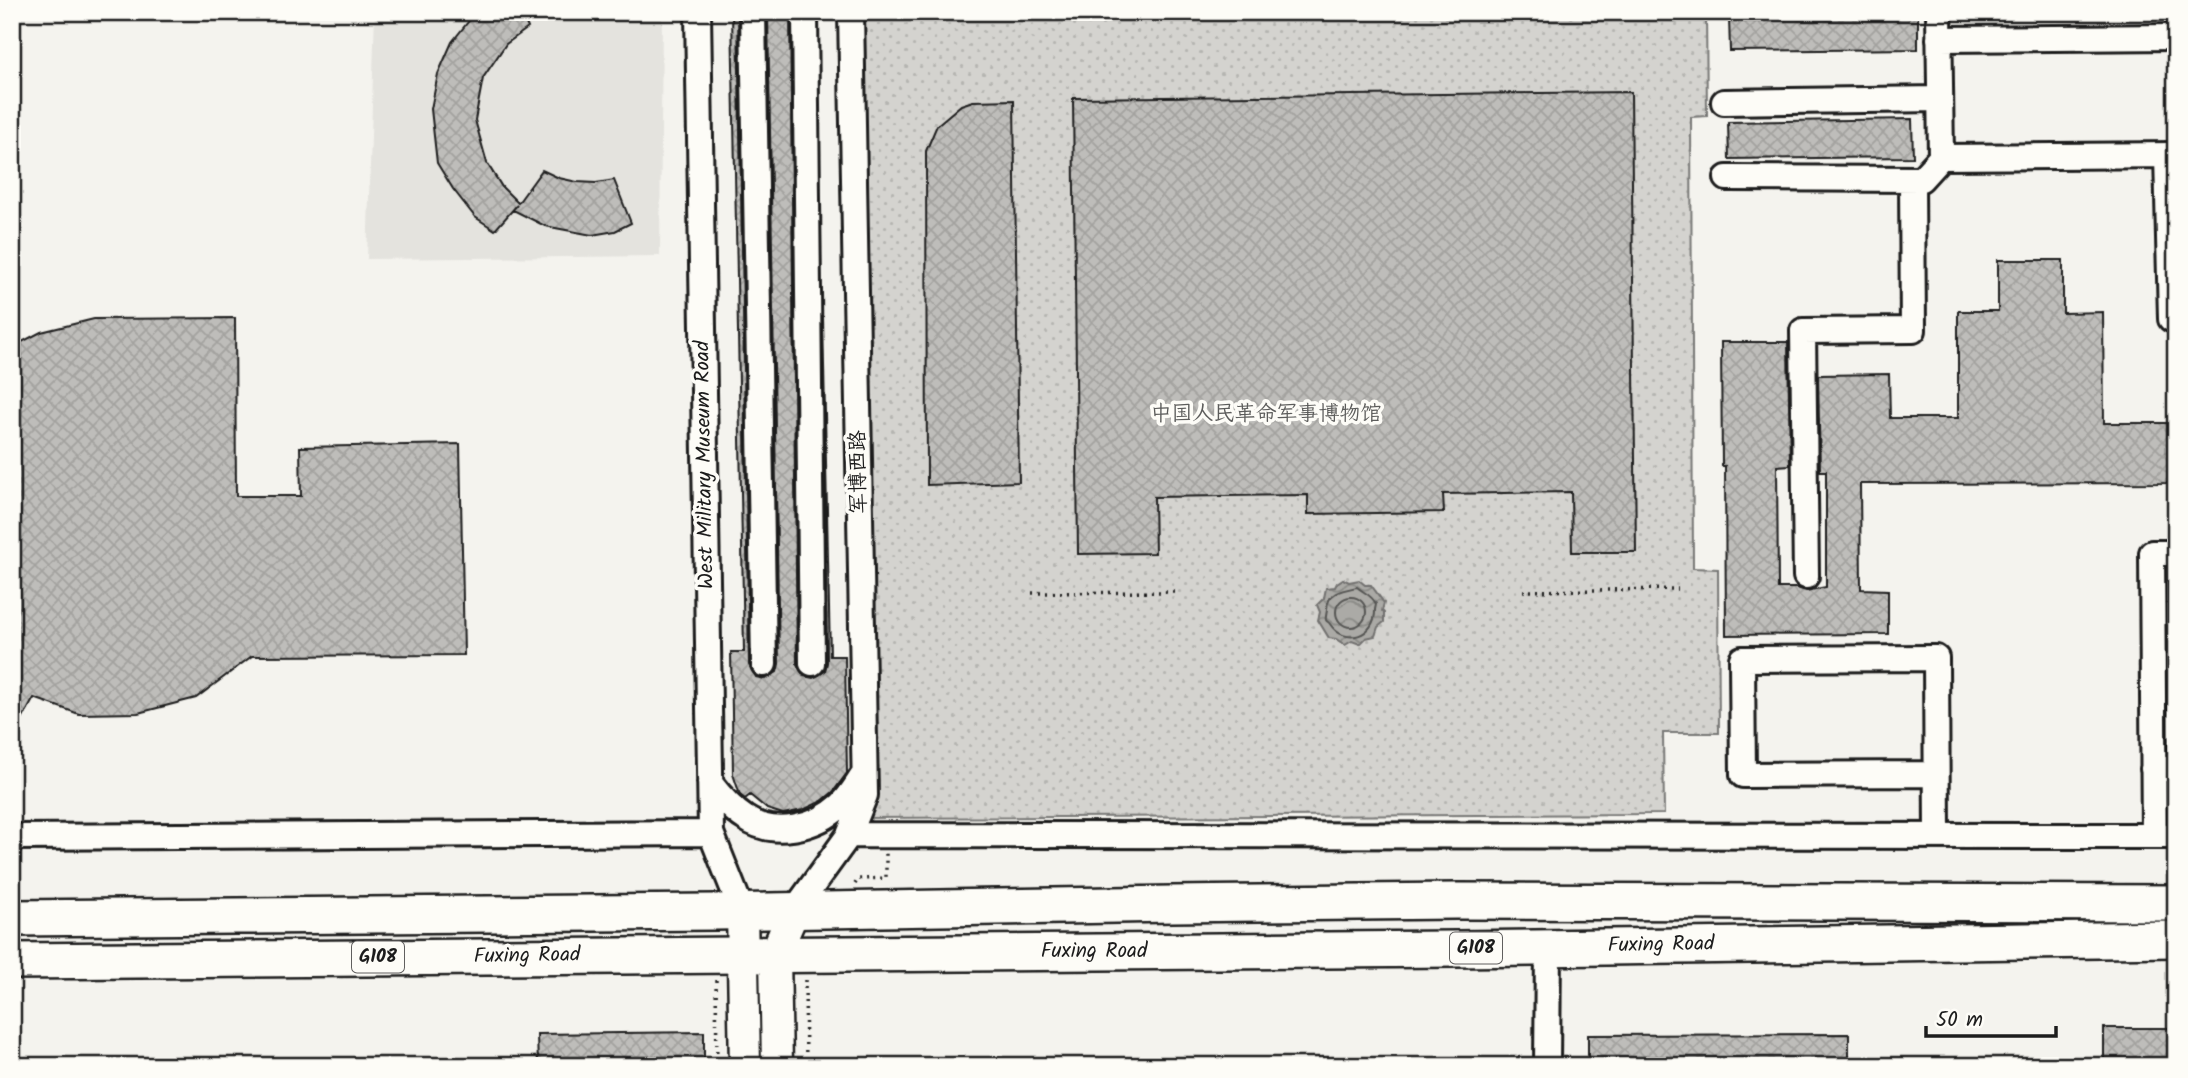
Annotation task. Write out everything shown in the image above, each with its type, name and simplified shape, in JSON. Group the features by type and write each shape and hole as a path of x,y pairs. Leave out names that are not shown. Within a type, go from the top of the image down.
{"highway":[{"name":"Fuxing Road","path":"12,918 794,911 1456,901 2176,903"},
{"name":"Fuxing Road","path":"12,961 2176,939"}],"main road":[{"path":"742,911 759,954 777,1066"},
{"path":"745,1066 759,954 794,911"}],"street":[{"name":"West Military Museum Road","path":"698,12 711,833 742,911"},
{"path":"753,12 764,664"},
{"path":"805,12 812,663"},
{"name":"军博西路","path":"794,911 849,835 864,795 851,12"},
{"path":"1727,178 1921,179 1941,158 1939,12"},
{"path":"1940,39 2176,37"},
{"path":"1724,102 1940,99"},
{"path":"1941,158 2172,155 2171,319 2176,319"},
{"path":"1806,576 1803,331 1913,330 1912,179"},
{"path":"849,835 2165,836 2164,661 2152,553 2176,553"},
{"path":"1936,774 1743,775 1742,659 1936,659 1937,836"},
{"path":"710,783 726,803 747,820 767,828 796,828 820,821 842,804 864,774"},
{"path":"12,837 711,833"},
{"path":"1548,947 1548,1066"}],"path":[{"path":"1523,591 1678,589"},
{"path":"1032,593 1175,592"}],"shaded area":[{"path":"375,12 662,12 660,256 367,259"}],"green space":[{"name":"中国人民革命军事博物馆","path":"862,12 1706,12 1707,116 1691,117 1693,568 1718,569 1719,733 1663,733 1664,814 864,818"}],"water":[{"path":"1343,579 1349,582 1359,580 1365,585 1371,585 1384,603 1384,622 1378,627 1375,636 1366,638 1360,644 1352,641 1345,645 1329,638 1318,620 1320,612 1317,605 1324,598 1326,588 1335,587"}],"building":[{"path":"476,12 521,12 528,28 506,44 483,78 475,120 487,163 502,187 518,203 542,170 577,182 614,180 631,223 615,231 592,235 545,226 513,210 517,205 495,230 475,217 453,189 437,163 431,109 438,74 452,42"},
{"path":"732,12 738,12 749,665 756,677 765,679 777,672 779,664 768,12 790,12 797,664 804,676 813,678 825,671 827,663 823,316 830,656 845,656 847,773 833,792 822,801 803,810 783,814 767,809 750,795 745,799 740,795 733,774 731,652 744,652"},
{"path":"1918,15 1918,49 1730,51 1729,17"},
{"name":"中国人民革命军事博物馆","path":"1631,92 1636,552 1572,552 1571,492 1443,494 1444,512 1308,514 1308,495 1154,497 1155,553 1078,554 1073,98"},
{"path":"1014,100 1019,482 927,485 926,151 937,125 961,105 973,101"},
{"path":"1912,119 1913,157 1729,159 1728,122"},
{"path":"1998,260 2063,260 2063,313 2103,312 2104,423 2176,423 2176,483 1860,484 1861,589 1888,590 1888,634 1726,635 1721,342 1788,342 1790,465 1777,466 1778,588 1806,591 1826,587 1826,471 1820,471 1818,375 1889,374 1890,418 1958,418 1958,311 1998,311"},
{"path":"235,318 236,496 301,496 300,447 460,444 464,655 252,656 196,698 138,713 79,714 34,698 12,738 12,347 41,332 94,319"},
{"path":"2104,1028 2176,1028 2176,1066 2104,1066"},
{"path":"704,1032 704,1066 538,1066 537,1034"},
{"path":"1849,1034 1849,1066 1588,1066 1588,1035"}]}
